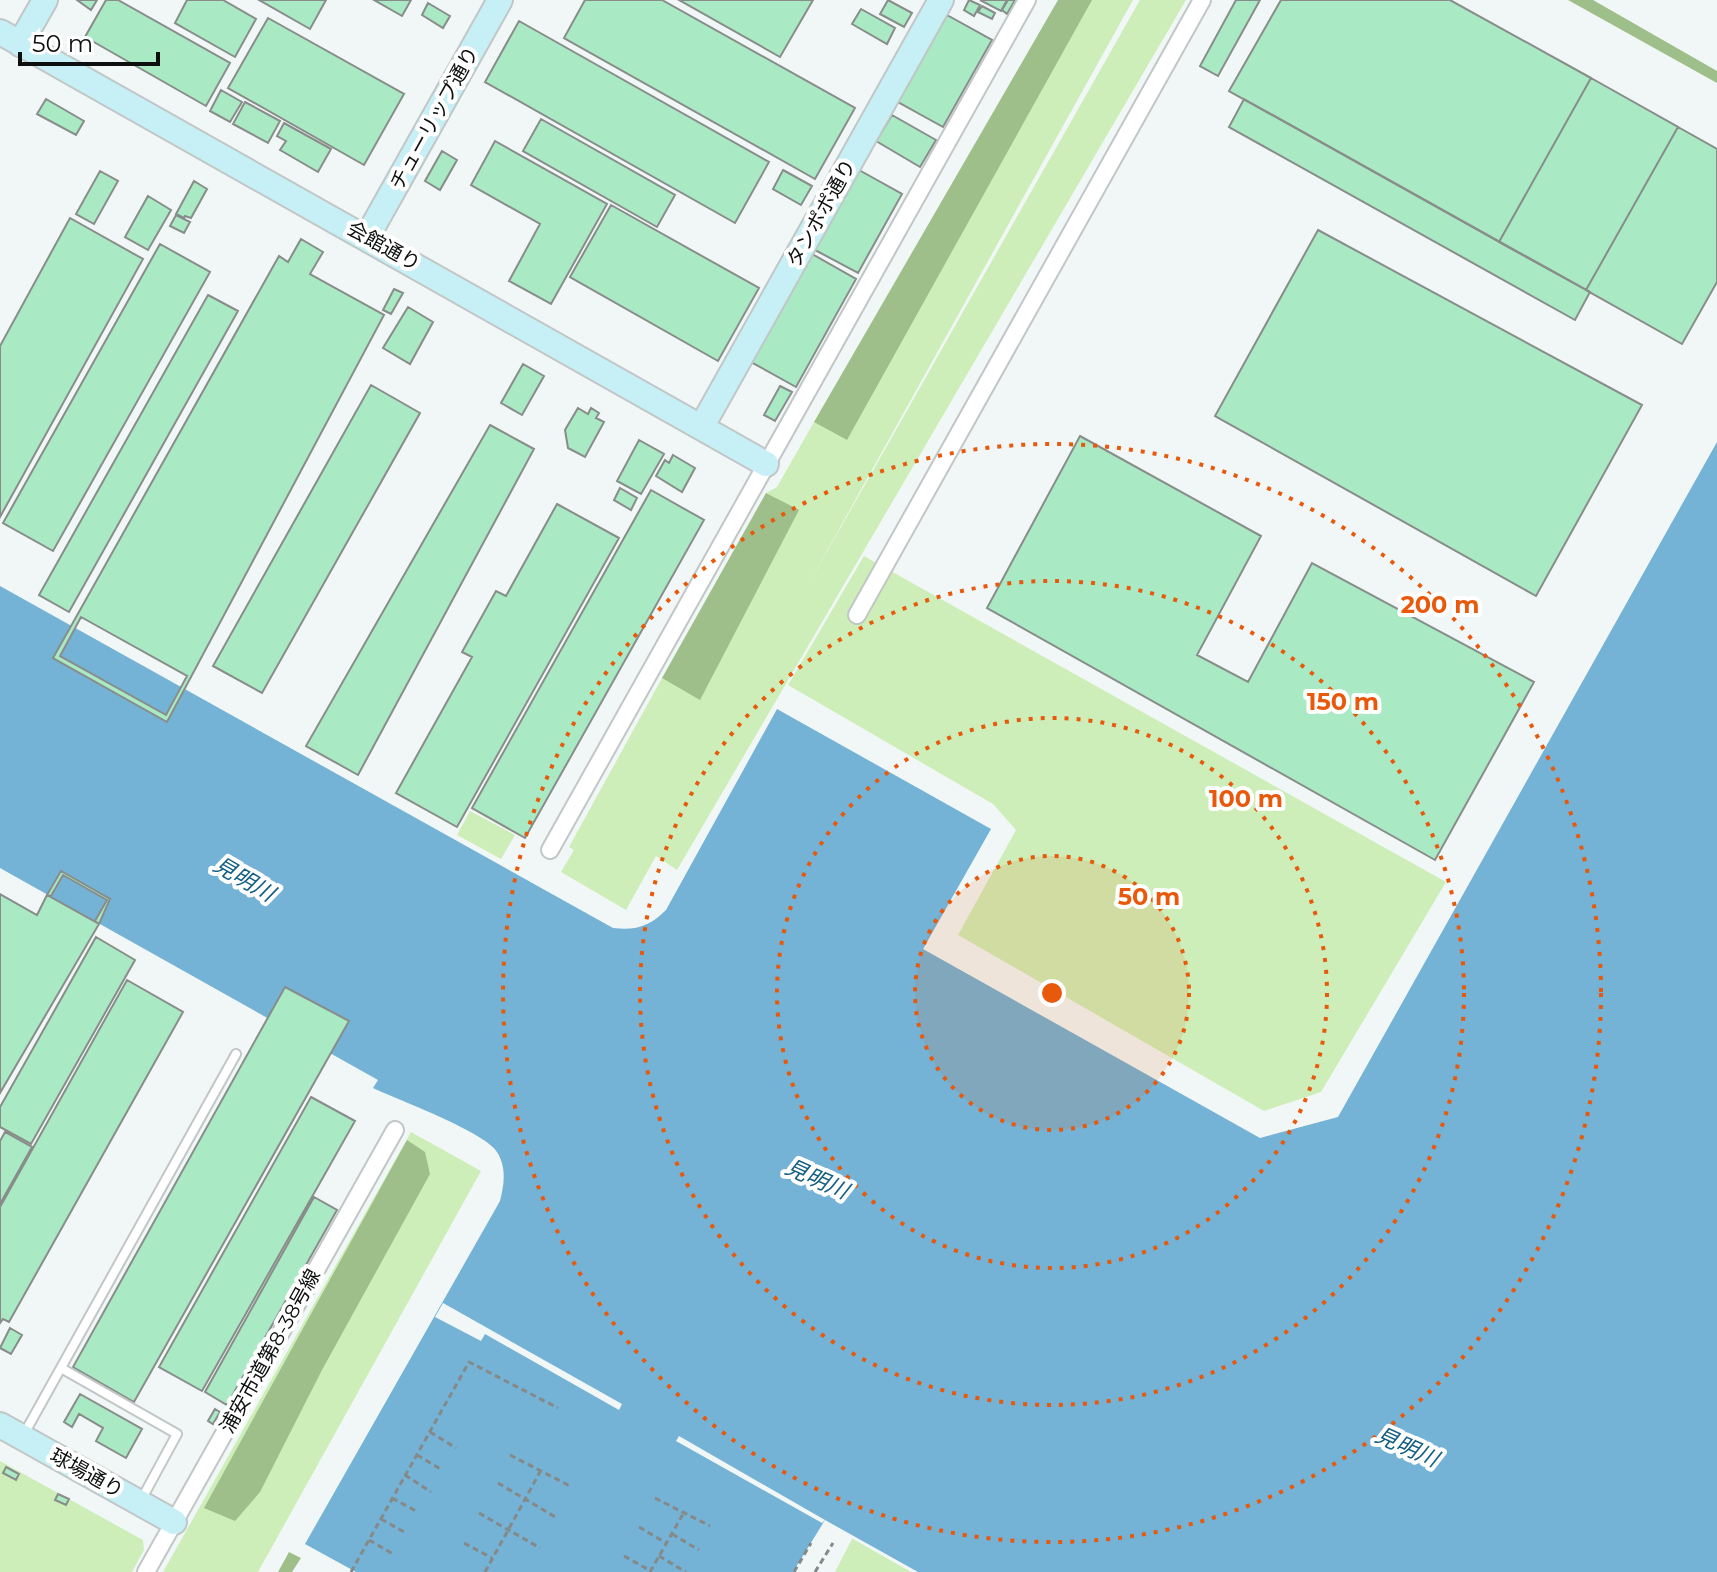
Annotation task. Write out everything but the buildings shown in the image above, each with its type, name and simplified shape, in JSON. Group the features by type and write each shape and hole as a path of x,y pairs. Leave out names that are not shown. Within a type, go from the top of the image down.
{"street":[{"path":"10,38 45,0"},
{"name":"チューリップ通り","path":"367,237 500,0"},
{"name":"タンポポ通り","path":"702,426 941,0"},
{"path":"550,850 1027,0"},
{"path":"857,615 1202,0"},
{"name":"会館通り","path":"10,38 766,464"},
{"name":"浦安市道第8-38号線","path":"146,1572 395,1130"},
{"name":"球場通り","path":"0,1425 174,1522"}],"lane":[{"path":"23,1437 236,1054"},
{"path":"61,1368 177,1434 140,1503"}],"path":[{"path":"351,1572 469,1362 558,1408"},
{"path":"430,1432 456,1448"},
{"path":"417,1455 442,1470"},
{"path":"510,1455 570,1486"},
{"path":"485,1572 540,1472"},
{"path":"405,1475 431,1492"},
{"path":"498,1483 557,1518"},
{"path":"392,1498 418,1512"},
{"path":"655,1498 710,1526"},
{"path":"479,1513 540,1548"},
{"path":"624,1556 650,1571 683,1514"},
{"path":"381,1519 406,1533"},
{"path":"639,1527 666,1543"},
{"path":"672,1534 699,1550"},
{"path":"369,1540 395,1555"},
{"path":"464,1543 492,1558"},
{"path":"794,1572 811,1543"},
{"path":"815,1572 833,1543"},
{"path":"659,1556 686,1572"}],"green space":[{"path":"1058,0 1092,0 847,440 814,422"},
{"path":"1064,0 1133,0 808,585 1140,0 1186,0 677,870 656,856 626,910 561,872 574,850 569,847 662,678 671,683 776,498 766,493 777,487 814,422 819,424"},
{"path":"1568,0 1593,0 1717,71 1717,83"},
{"path":"766,493 799,510 700,700 662,678"},
{"path":"864,556 1446,882 1321,1092 1264,1111 958,935 1016,830 993,804 788,685"},
{"path":"470,811 515,835 501,859 457,835"},
{"path":"411,1132 481,1171 258,1572 163,1572"},
{"path":"407,1140 425,1152 430,1174 322,1370 260,1492 235,1521 204,1508"},
{"path":"0,1461 143,1540 144,1550 132,1572 0,1572"},
{"path":"853,1539 911,1572 835,1572"},
{"path":"289,1552 301,1558 292,1572 278,1572"}],"water":[{"name":"見明川","path":"1717,442 1717,1572 918,1572 825,1520 793,1572 356,1572 305,1544 500,1201 502,1164 497,1152 476,1135 373,1088 378,1080 0,868 0,586 613,928 642,926 666,910 777,709 991,829 923,949 1260,1138 1338,1117"}],"pier":[{"path":"443,1303 622,1404 619,1410 485,1334 481,1341 435,1317"},
{"path":"679,1436 825,1520 822,1523 676,1441"}]}
